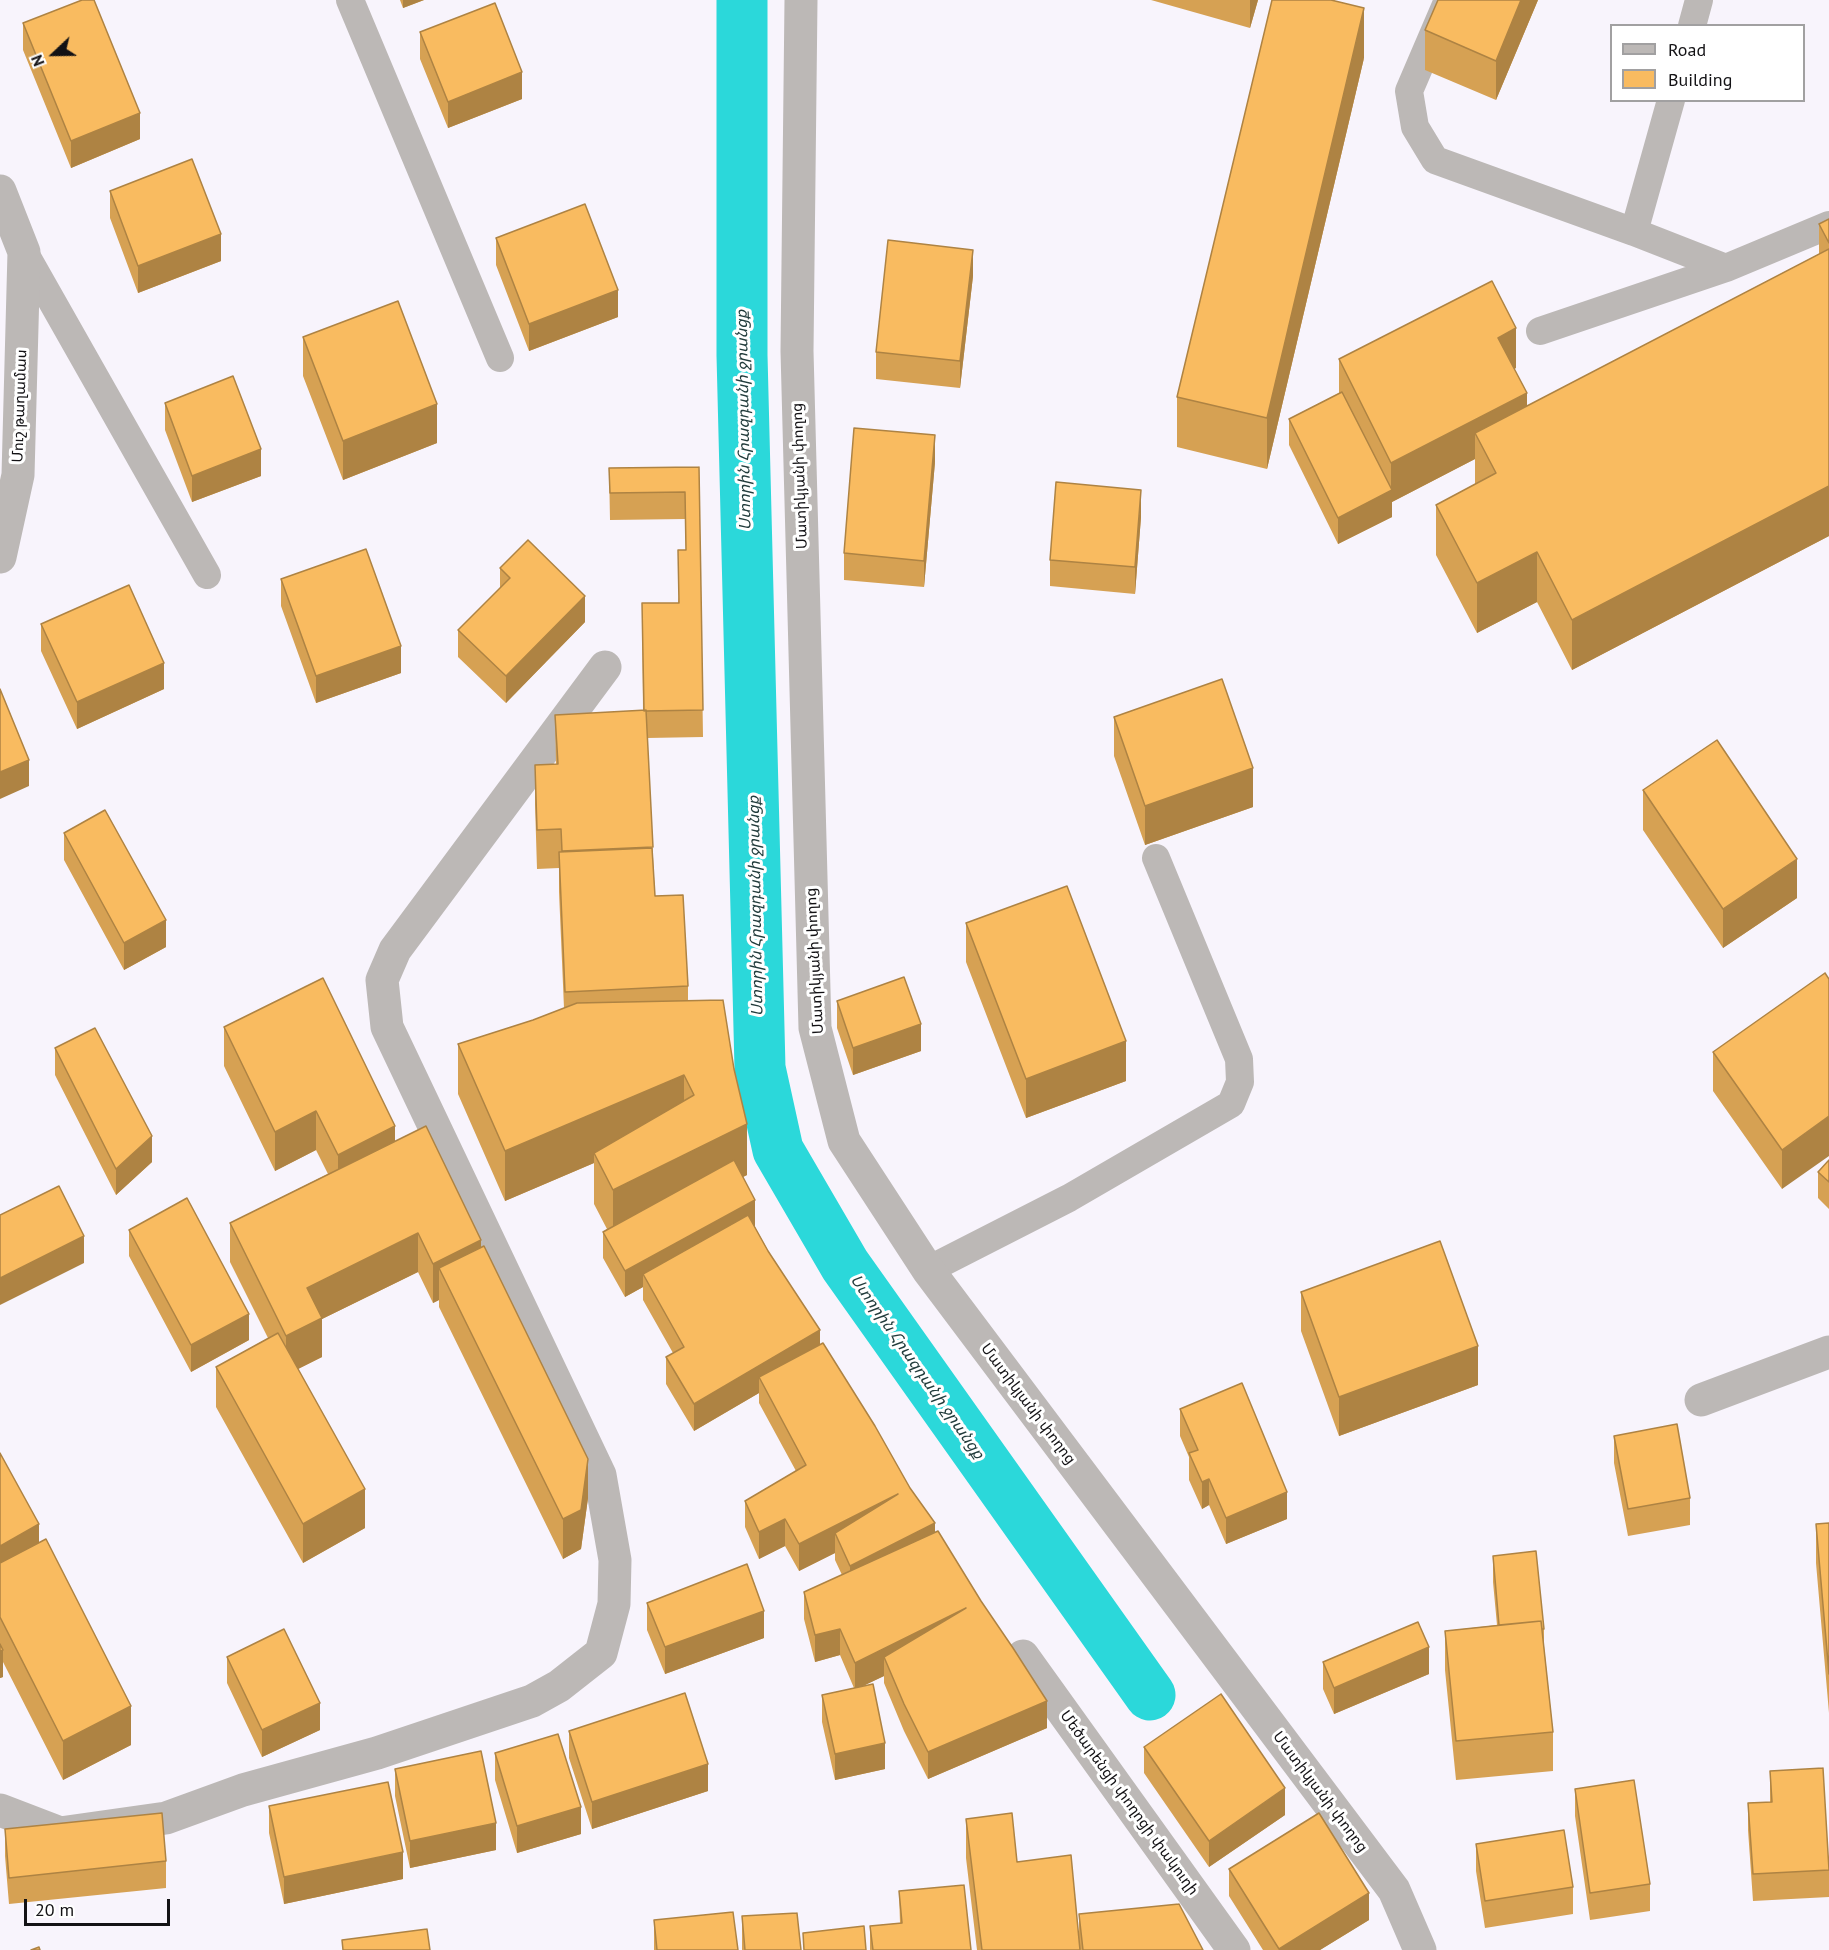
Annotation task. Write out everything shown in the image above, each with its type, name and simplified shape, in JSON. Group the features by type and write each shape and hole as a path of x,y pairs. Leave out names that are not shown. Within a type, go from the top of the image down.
{"street":[{"name":"Մատիկյանի փողոց","path":"801,0 797,351 815,1028 844,1141 928,1270 1394,1890 1420,1950"},
{"name":"Մուշ թաղամաս","path":"0,190 12,257 18,475 0,557"},
{"path":"0,1810 60,1833 166,1818 243,1790 377,1753 532,1701 559,1686 601,1653 614,1604 615,1560 600,1475 387,1027 382,980 395,950 605,668"},
{"path":"1701,1400 1829,1352"},
{"name":"Մեծարենցի փողոցի փակուղի","path":"1023,1656 1234,1950"}],"lane":[{"path":"350,0 501,358"},
{"path":"1448,0 1409,91 1415,127 1435,160 1726,268"},
{"path":"1693,24 1699,0"},
{"path":"1634,232 1670,102"},
{"path":"1540,331 1726,268 1829,225"},
{"path":"12,257 207,575"},
{"path":"928,1270 1069,1198 1231,1104 1240,1082 1239,1059 1156,858"}],"building":[{"path":"82,0 94,0 140,113 71,141 23,23"},
{"path":"1272,0 1331,0 1364,8 1267,418 1177,397"},
{"path":"1438,0 1521,0 1496,61 1425,30"},
{"path":"495,3 522,72 448,102 420,32"},
{"path":"192,159 221,234 138,266 110,191"},
{"path":"585,204 618,290 529,324 496,238"},
{"path":"1829,219 1829,243 1819,224"},
{"path":"888,240 973,250 960,361 876,352"},
{"path":"1829,249 1829,486 1572,620 1537,552 1477,583 1436,505 1496,473 1475,433"},
{"path":"1492,281 1516,328 1498,338 1527,393 1391,463 1339,359"},
{"path":"398,301 437,404 343,441 303,337"},
{"path":"233,376 261,449 192,476 165,403"},
{"path":"1342,392 1392,490 1338,518 1289,419"},
{"path":"854,428 935,435 924,561 844,553"},
{"path":"699,467 703,710 644,711 642,603 679,603 678,550 686,550 685,492 610,493 609,468"},
{"path":"1056,482 1141,490 1135,567 1050,560"},
{"path":"528,540 585,596 506,676 458,630 510,578 500,568"},
{"path":"366,549 401,646 316,676 281,579"},
{"path":"129,585 164,663 77,702 41,624"},
{"path":"1222,679 1253,768 1145,806 1114,717"},
{"path":"0,689 29,760 0,772"},
{"path":"646,710 653,847 562,851 561,829 537,830 535,765 558,764 555,715"},
{"path":"1717,740 1797,859 1723,909 1643,790"},
{"path":"105,810 166,920 124,943 64,833"},
{"path":"652,848 655,896 683,895 688,986 565,992 559,852"},
{"path":"1067,886 1126,1041 1026,1079 966,923"},
{"path":"1825,973 1829,979 1829,1116 1782,1150 1713,1052"},
{"path":"904,977 921,1024 853,1048 837,1001"},
{"path":"323,978 395,1126 338,1155 316,1111 275,1132 224,1027"},
{"path":"723,1000 734,1069 747,1124 613,1190 594,1153 694,1095 684,1075 505,1151 458,1044 577,1003"},
{"path":"95,1028 152,1136 116,1169 55,1048"},
{"path":"426,1126 481,1240 433,1264 418,1233 307,1288 322,1318 286,1336 230,1223"},
{"path":"734,1160 755,1200 625,1271 603,1232"},
{"path":"1829,1160 1829,1182 1818,1172"},
{"path":"59,1186 84,1236 0,1278 0,1215"},
{"path":"187,1198 249,1314 191,1345 129,1230"},
{"path":"748,1215 768,1251 820,1330 694,1404 666,1357 684,1347 643,1274"},
{"path":"1440,1241 1478,1346 1339,1397 1301,1292"},
{"path":"484,1246 588,1459 581,1510 563,1519 439,1268"},
{"path":"278,1333 365,1489 303,1524 216,1367"},
{"path":"823,1343 875,1426 910,1488 935,1523 850,1566 835,1533 898,1494 799,1544 785,1519 759,1532 745,1501 806,1465 759,1377"},
{"path":"1242,1383 1287,1492 1226,1518 1209,1479 1202,1482 1189,1453 1198,1450 1180,1409"},
{"path":"1677,1424 1690,1498 1628,1509 1614,1436"},
{"path":"0,1453 39,1524 0,1546"},
{"path":"1829,1523 1829,1674 1816,1524"},
{"path":"938,1531 1047,1701 928,1752 884,1657 966,1608 855,1663 840,1629 815,1635 804,1592"},
{"path":"46,1539 131,1706 63,1741 0,1617 0,1563"},
{"path":"1536,1551 1544,1629 1542,1629 1541,1621 1499,1625 1493,1556"},
{"path":"747,1564 764,1611 665,1647 647,1603"},
{"path":"1541,1621 1553,1732 1456,1741 1445,1631"},
{"path":"1418,1622 1429,1647 1334,1688 1323,1662"},
{"path":"284,1629 320,1703 262,1730 227,1657"},
{"path":"873,1684 885,1743 835,1754 822,1695"},
{"path":"685,1693 708,1764 592,1802 569,1731"},
{"path":"1221,1694 1285,1788 1209,1841 1144,1747"},
{"path":"558,1734 581,1807 517,1826 495,1753"},
{"path":"481,1751 496,1823 410,1841 395,1769"},
{"path":"1823,1768 1829,1870 1753,1874 1748,1803 1772,1802 1770,1771"},
{"path":"1634,1780 1650,1884 1590,1893 1575,1789"},
{"path":"388,1782 403,1852 284,1877 269,1806"},
{"path":"162,1813 166,1861 9,1878 5,1829"},
{"path":"1012,1813 1017,1862 1071,1855 1080,1950 982,1950 966,1819"},
{"path":"1319,1813 1369,1893 1279,1949 1229,1869"},
{"path":"1564,1830 1573,1887 1485,1901 1476,1844"},
{"path":"964,1885 971,1950 873,1950 870,1926 902,1923 899,1891"},
{"path":"1179,1904 1203,1950 1083,1950 1079,1914"},
{"path":"733,1912 738,1950 657,1950 654,1920"},
{"path":"797,1913 801,1950 745,1950 742,1916"},
{"path":"864,1926 866,1950 804,1950 803,1933"},
{"path":"427,1929 430,1950 343,1950 342,1940"}],"waterway":[{"name":"Ստորին Հրազդանի ջրանցք","path":"742,0 742,355 760,1068 778,1150 845,1265 1150,1695"}]}
